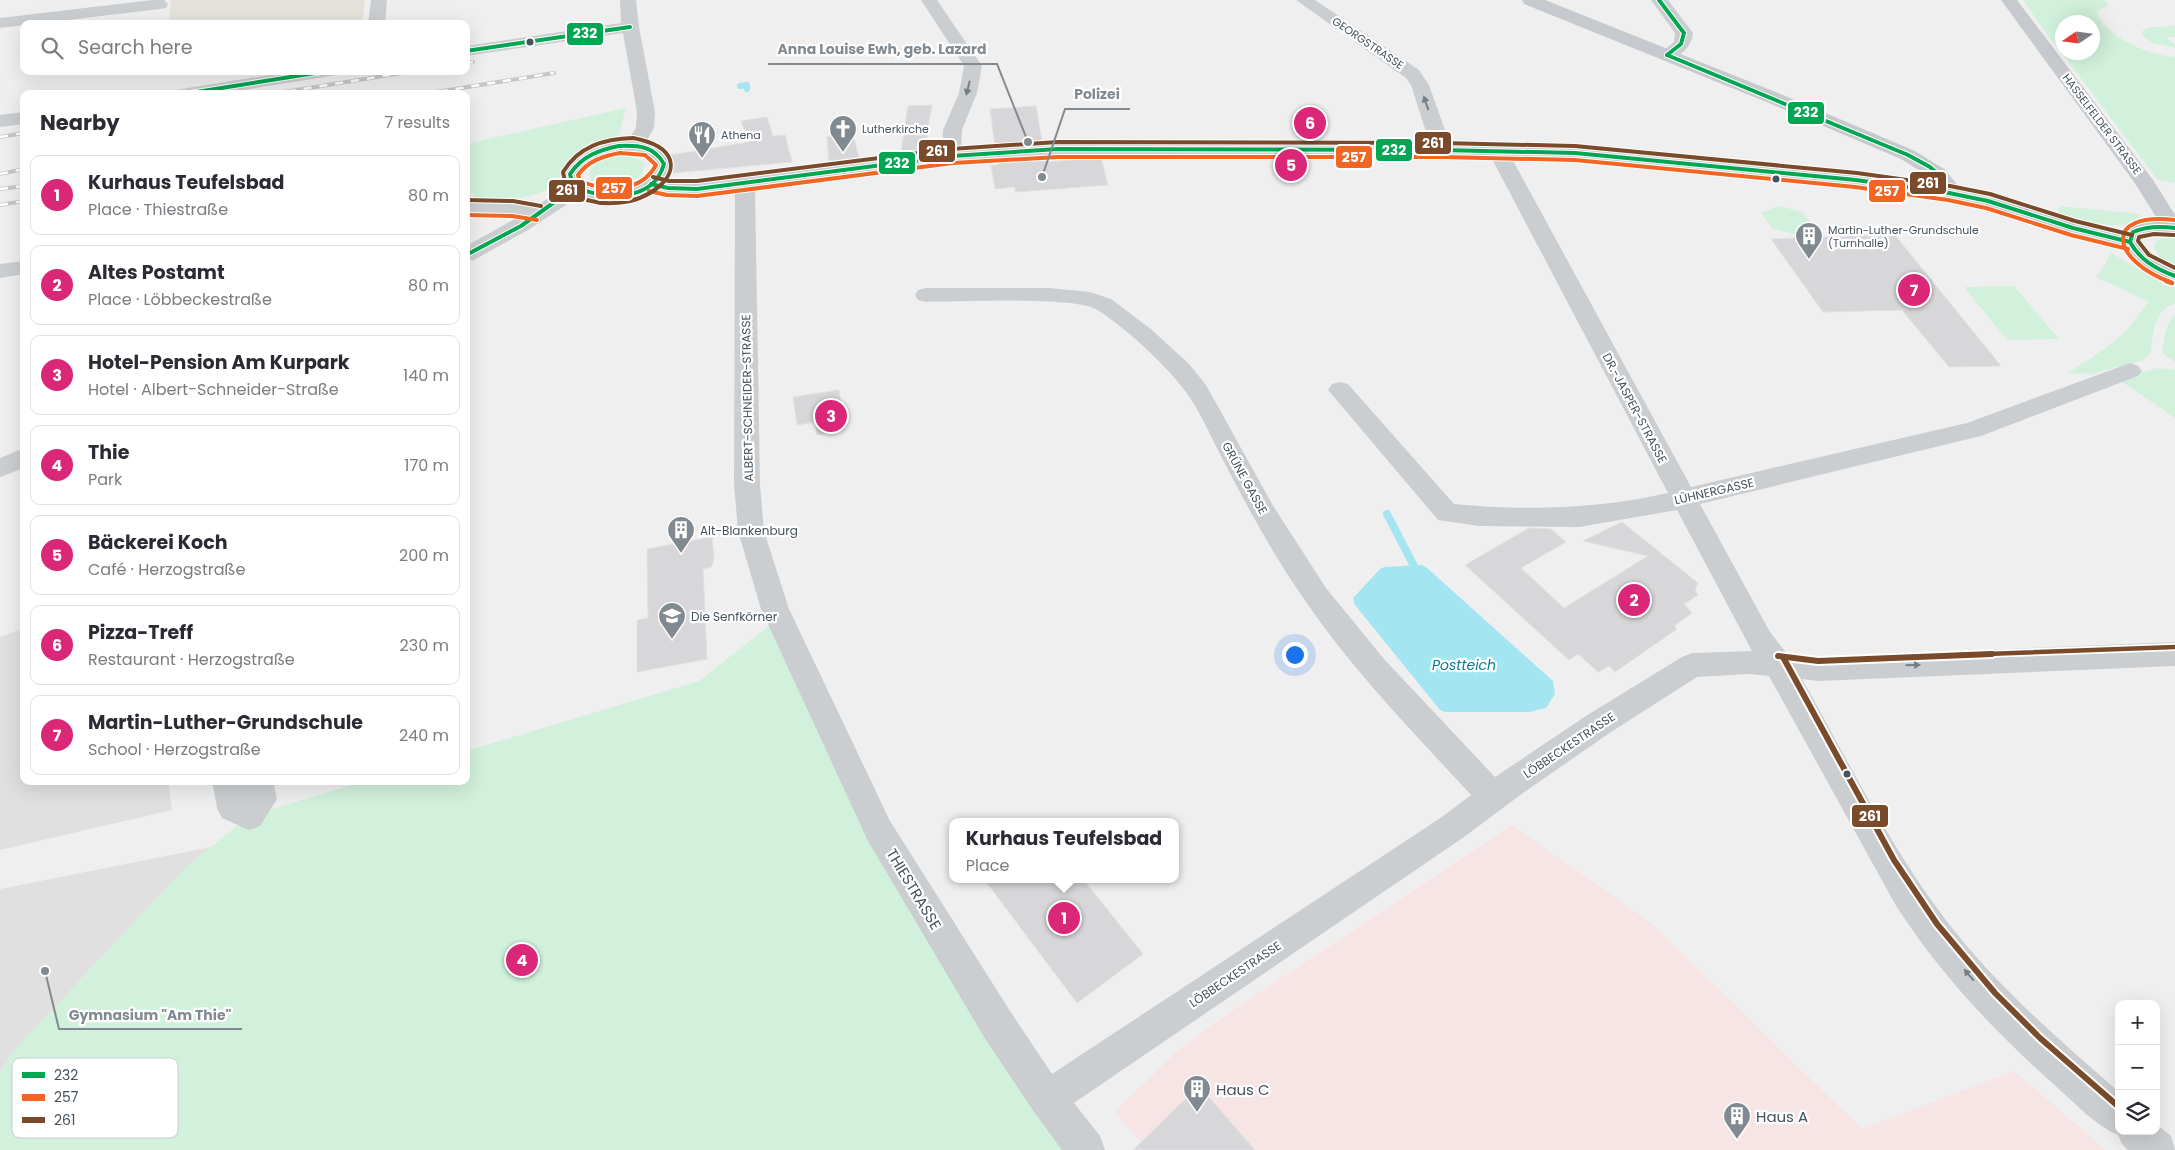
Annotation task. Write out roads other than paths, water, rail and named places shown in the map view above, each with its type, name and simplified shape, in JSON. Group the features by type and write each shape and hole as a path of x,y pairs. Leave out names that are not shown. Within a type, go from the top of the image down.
{"main road":[{"path":"1530,0 1908,155 1937,173 1946,184 1949,193 1988,201 2077,229 2130,242"},
{"name":"HASSELFELDER STRASSE","path":"2009,0 2143,180 2174,228"},
{"path":"2174,228 2144,227 2133,232 2130,242 2133,250 2142,259 2175,276"}],"street":[{"path":"376,20 378,0"},
{"path":"628,0 630,27 646,112 645,128 634,146"},
{"path":"929,0 955,36 973,66 968,92 952,129 950,142 952,156"},
{"name":"GEORGSTRASSE","path":"1304,0 1413,74 1420,85 1442,150"},
{"path":"1659,0 1684,33 1682,45 1668,55"},
{"path":"25,20 160,4"},
{"path":"0,23 20,21"},
{"path":"470,50 630,27"},
{"path":"208,90 304,75"},
{"path":"0,121 20,118"},
{"path":"634,146 653,150 663,160 662,172 651,184 634,192 613,196 590,195 577,189 570,178 572,170 579,162 604,149 634,146"},
{"path":"651,184 683,189 744,184 952,156 1058,149 1498,150 1575,153 1680,162 1856,180 1949,193"},
{"name":"DR.-JASPER-STRASSE","path":"1498,150 1760,640 1777,663 1888,864 1931,928 1989,998 2035,1043 2115,1113"},
{"name":"ALBERT-SCHNEIDER-STRASSE","path":"744,184 747,484 751,531 775,609"},
{"path":"470,253 489,244 577,189"},
{"path":"470,208 497,206 522,208 539,213"},
{"path":"0,271 20,268"},
{"name":"GRÜNE GASSE","path":"926,295 1049,295 1090,299 1103,304 1144,335 1181,369 1198,391 1284,547 1336,622 1418,716 1493,797"},
{"name":"LÜHNERGASSE","path":"1340,390 1447,513 1579,518 1684,498 1972,430 2130,371"},
{"path":"0,468 20,460"},
{"name":"THIESTRASSE","path":"775,609 879,830 996,1024 1047,1099 1086,1150"},
{"name":"LÖBBECKESTRASSE","path":"1047,1099 1453,827 1600,723 1692,665 1748,662 1777,663 1818,669 2175,654"},
{"path":"229,785 233,808 249,816 261,799 258,785"},
{"path":"2140,1135 2157,1150"}],"water":[{"name":"Postteich","path":"1421,565 1426,567 1553,681 1555,694 1546,708 1529,712 1445,712 1440,710 1355,605 1353,598 1384,567"}],"waterway":[{"path":"740,86 747,85 747,89"},
{"path":"1387,514 1414,566"}],"railway":[{"path":"449,90 554,73"},
{"path":"297,90 389,75"},
{"path":"0,137 20,134"},
{"path":"0,174 20,170"},
{"path":"0,189 20,186"},
{"path":"0,205 20,202"}],"place":[{"name":"Pizza-Treff","path":"1310,123"},
{"name":"Anna Louise Ewh, geb. Lazard","path":"1028,142"},
{"name":"Lutherkirche","path":"843,153"},
{"name":"Athena","path":"702,159"},
{"name":"Bäckerei Koch","path":"1291,165"},
{"name":"Polizei","path":"1042,177"},
{"name":"Martin-Luther-Grundschule (Turnhalle)","path":"1809,260"},
{"name":"Martin-Luther-Grundschule","path":"1914,290"},
{"name":"Hotel-Pension Am Kurpark","path":"831,416"},
{"name":"Alt-Blankenburg","path":"681,554"},
{"name":"Altes Postamt","path":"1634,600"},
{"name":"Die Senfkörner","path":"672,640"},
{"name":"Kurhaus Teufelsbad","path":"1064,918"},
{"name":"Thie","path":"522,960"},
{"name":"Gymnasium \"Am Thie\"","path":"45,971"},
{"name":"Haus C","path":"1197,1113"},
{"name":"Haus A","path":"1737,1140"}]}
